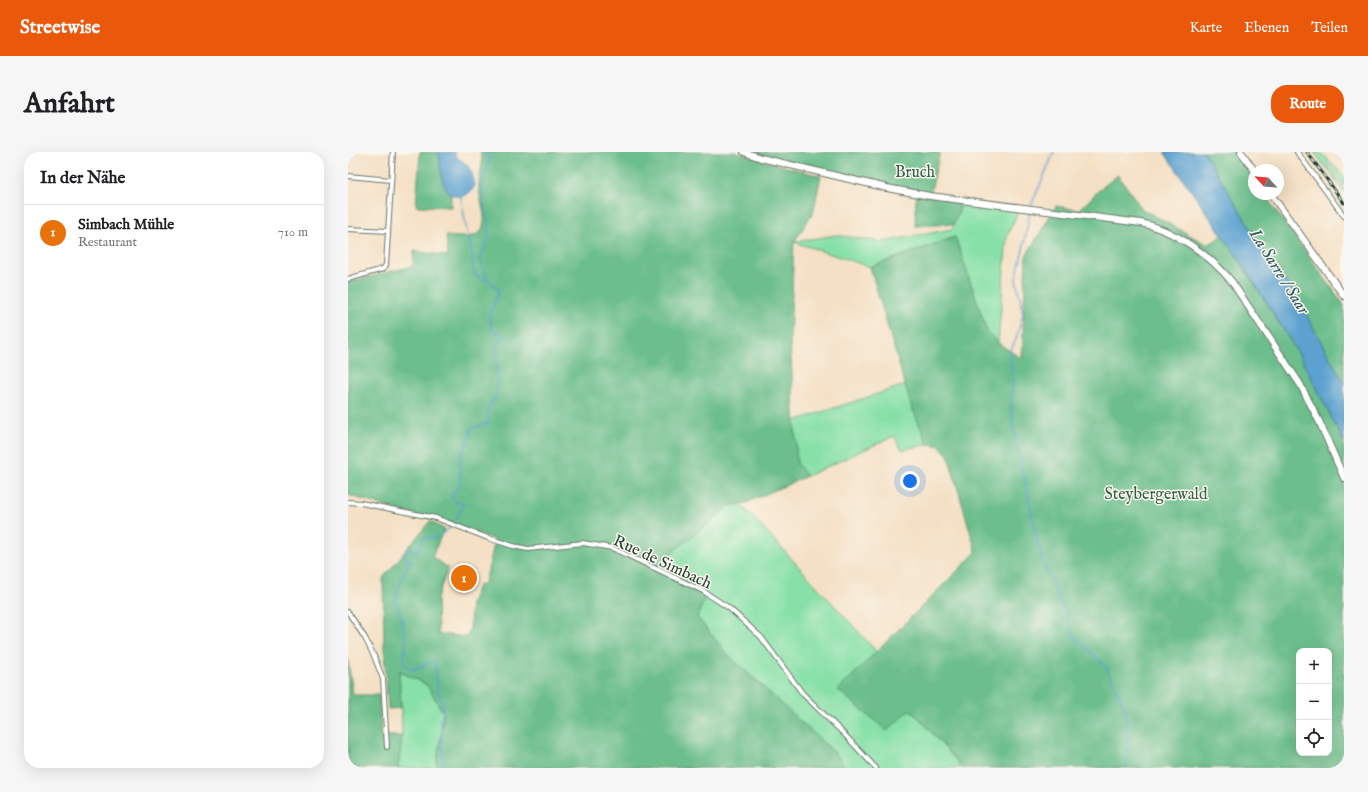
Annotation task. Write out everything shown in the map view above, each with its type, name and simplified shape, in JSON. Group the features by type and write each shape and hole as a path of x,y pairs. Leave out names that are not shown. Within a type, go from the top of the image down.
{"main road":[{"path":"744,152 761,158 887,188 945,198 1141,223 1165,230 1192,246 1216,264 1232,282 1294,374 1319,421 1344,478"},
{"path":"1241,152 1250,164"},
{"path":"1275,200 1344,296"}],"street":[{"path":"348,279 383,269 385,267 393,152"},
{"path":"1296,152 1344,216"},
{"path":"348,176 391,180"},
{"path":"348,229 388,231"},
{"name":"Rue de Simbach","path":"348,502 361,503 436,518 488,538 528,549 583,543 612,548 704,591 729,608 761,637 803,694 876,768"},
{"path":"348,612 368,644 383,679 387,747"}],"green space":[{"path":"420,152 439,152 443,180 447,190 451,194 451,207 416,206"},
{"path":"480,152 737,152 821,176 813,213 794,242 790,338 797,464 807,476 746,503 729,506 653,568 706,596 697,617 727,654 836,754 845,768 436,768 444,714 427,685 399,671 401,708 388,709 384,648 383,578 430,521 444,529 432,557 448,568 437,598 438,634 467,637 470,627 471,602 478,586 485,583 495,540 454,524 403,512 348,495 348,282 413,266 414,251 448,256 446,236 469,237 480,232 483,227 484,220 483,207 479,192 482,166"},
{"name":"Bruch","path":"752,152 940,152 930,195 821,171"},
{"path":"1204,152 1235,152 1248,170 1248,200 1268,200 1344,305 1344,384 1295,294 1274,267"},
{"path":"1314,152 1319,152 1329,160 1328,167 1344,189 1344,192"},
{"path":"1331,162 1344,177 1344,186 1330,166"},
{"name":"Steybergerwald","path":"1118,175 1142,209 1208,245 1223,235 1300,356 1344,442 1344,768 963,768 919,718 909,710 887,731 838,690 976,552 948,455 940,446 928,444 911,405 870,267 955,237 987,331 998,343 1022,359 1026,256 1056,206 1079,210 1099,190"},
{"path":"916,195 960,200 958,213 953,224 915,226"},
{"path":"962,203 1019,210 1007,236 998,343 987,331 955,237 870,267 794,242 836,235 882,242 952,229"},
{"path":"905,385 911,405 928,444 902,450 894,436 807,476 797,464 794,421"},
{"path":"740,504 877,652 839,690 887,730 909,710 919,718 963,768 845,768 836,754 727,654 697,617 706,596 653,568 729,506"},
{"path":"348,660 353,695 379,695 381,736 402,736 398,768 348,768"},
{"path":"398,671 427,685 444,714 436,768 398,768 402,736"}],"water":[{"path":"439,152 455,152 458,158 468,166 475,185 469,193 463,196 457,196 449,192 446,188 443,182"},
{"path":"1164,152 1204,152 1274,267 1295,294 1344,384 1344,442 1300,356 1243,265"}],"waterway":[{"path":"456,519 464,504 456,502 451,496 460,484 461,455 469,439 471,429 489,423 487,410 495,397 497,380 497,343 505,337 492,329 490,315 499,290 488,280 480,260 488,241 489,231 482,185 490,159 484,152"},
{"path":"1031,206 1054,152"},
{"path":"461,197 472,251 475,275 482,279 488,280"},
{"path":"1030,210 1016,279 1023,314 1016,339 1010,352 1013,384 1011,397 1013,426 1043,562 1062,605 1073,635 1105,665 1126,711 1127,768"},
{"path":"443,768 441,721 444,706 438,691 435,661 411,670 403,662 406,647 405,634 396,598 404,572 412,561 404,558 407,549 417,552 423,538 437,538 452,526"}],"railway":[{"path":"1307,152 1344,203"}],"place":[{"name":"Simbach Mühle","path":"464,578"}],"water label":[{"name":"La Sarre / Saar","path":"1280,271"}]}
